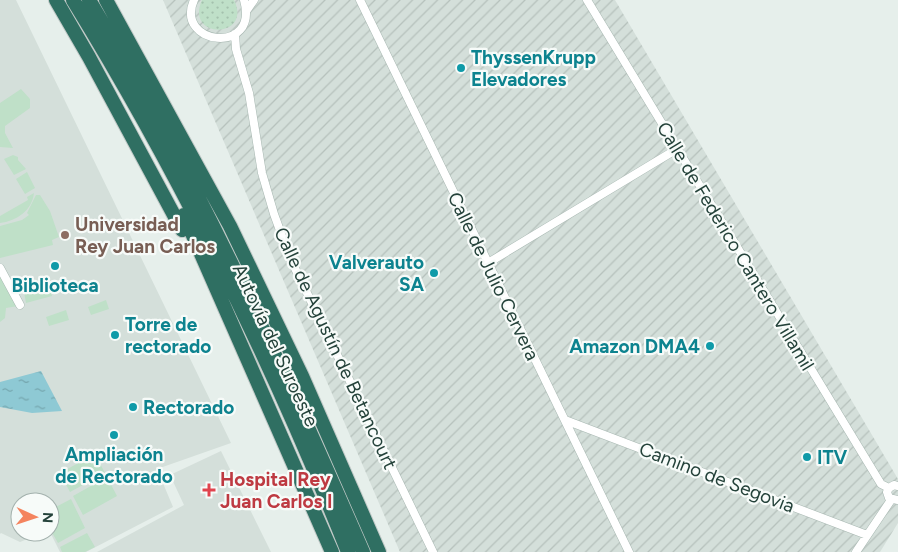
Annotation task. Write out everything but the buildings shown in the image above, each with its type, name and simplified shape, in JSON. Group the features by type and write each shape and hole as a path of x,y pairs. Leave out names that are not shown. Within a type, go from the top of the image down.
{"highway":[{"path":"56,0 158,185 235,333"},
{"name":"Autovía del Suroeste","path":"73,0 176,182 234,296 313,467 348,552"},
{"name":"Autovía del Suroeste","path":"89,0 158,120 240,280 290,386 363,552"},
{"path":"106,0 230,226 306,385 379,552"},
{"path":"97,40 104,61 168,180 332,552"}],"street":[{"path":"194,0 191,12 196,28 203,34 219,39 236,49"},
{"path":"244,0 247,10"},
{"path":"219,39 235,34 242,27 247,10 254,0"},
{"name":"Calle de Julio Cervera","path":"360,0 629,552"},
{"name":"Calle de Federico Cantero Villamil","path":"587,0 881,484 889,488"},
{"name":"Calle de Agustín de Betancourt","path":"235,34 236,49 249,94 262,173 290,258 433,552"},
{"path":"488,263 677,149"},
{"path":"0,268 20,305"},
{"name":"Camino de Segovia","path":"565,420 868,535"},
{"path":"856,552 895,500 887,495 889,488 898,486"}],"shaded area":[{"name":"Universidad Rey Juan Carlos","path":"0,0 16,0 231,443 157,469 173,507 86,552 60,552 55,542 60,542 60,492 10,492 10,537 0,534"},
{"path":"163,0 615,0 898,479 898,523 880,552 400,552"},
{"name":"Hospital Rey Juan Carlos I","path":"221,451 271,552 97,552 184,505 170,475"}],"green space":[{"path":"202,0 234,0 237,13 234,22 227,28 218,30 209,28 202,22 199,13"},
{"path":"21,89 30,99 30,108 5,126 5,133 13,148 0,147 0,103"},
{"path":"13,155 18,157 18,160 26,169 14,175 4,159"},
{"path":"27,172 35,188 25,194 16,179"},
{"path":"34,193 27,210 12,220 0,223 0,216 28,200 27,197"},
{"path":"36,195 40,195 50,211 59,237 52,240 53,245 0,258 0,226 22,220 29,215 27,213"},
{"path":"0,275 18,306 6,308 5,318 0,322"},
{"path":"49,286 52,296 26,303 24,292"},
{"path":"106,300 109,309 91,315 88,307"},
{"path":"66,310 69,320 49,326 46,317"},
{"path":"95,454 105,473 70,492 60,473"},
{"path":"107,477 117,496 83,515 73,496"},
{"path":"71,499 85,528 60,542 60,505"},
{"path":"87,533 95,547 85,552 62,552 60,547"}],"water":[{"path":"41,371 62,411 32,413 0,407 0,382"}],"place":[{"name":"ThyssenKrupp Elevadores","path":"461,68"},
{"name":"Universidad Rey Juan Carlos","path":"65,235"},
{"name":"Biblioteca","path":"55,266"},
{"name":"Valverauto SA","path":"434,273"},
{"name":"Torre de rectorado","path":"115,335"},
{"name":"Amazon DMA4","path":"710,346"},
{"name":"Rectorado","path":"133,407"},
{"name":"Ampliación de Rectorado","path":"114,435"},
{"name":"ITV","path":"807,457"},
{"name":"Hospital Rey Juan Carlos I","path":"209,490"}]}
